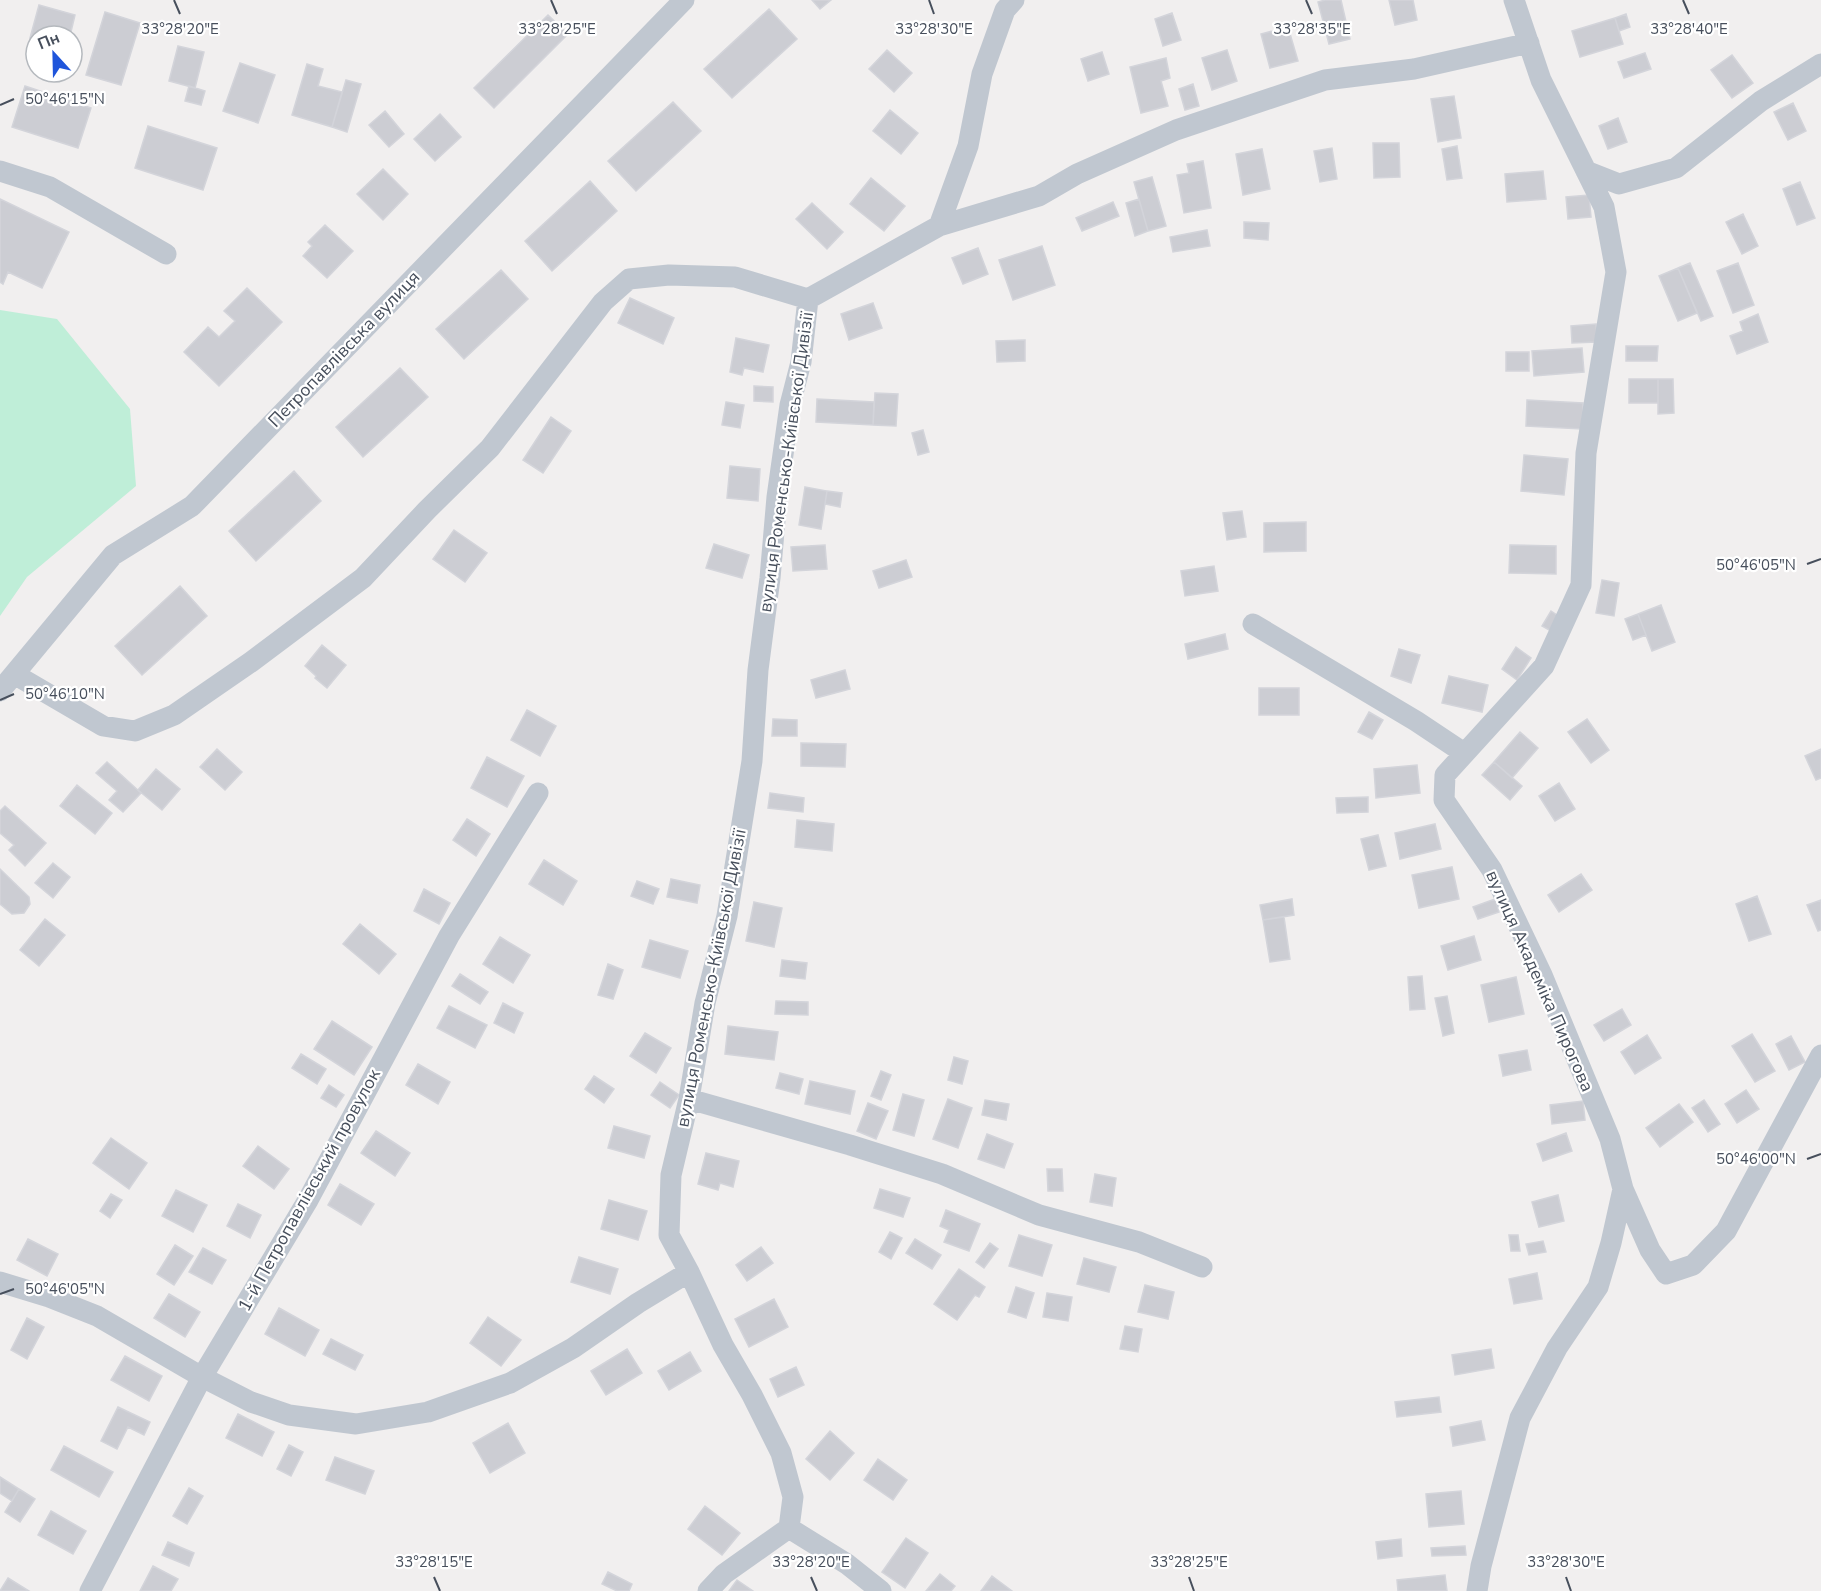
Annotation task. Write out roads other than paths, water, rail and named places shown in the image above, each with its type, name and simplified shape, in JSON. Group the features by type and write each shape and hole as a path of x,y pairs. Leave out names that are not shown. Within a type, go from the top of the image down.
{"street":[{"name":"Петропавлівська вулиця","path":"0,691 113,555 192,506 684,0"},
{"path":"939,226 968,146 982,74 1005,10 1014,0"},
{"name":"вулиця Академіка Пирогова","path":"1514,0 1542,80 1604,207 1616,272 1586,453 1581,585 1544,666 1445,775 1444,800 1492,870 1542,975 1610,1138 1623,1189 1650,1250 1666,1274 1693,1265 1726,1232 1821,1055"},
{"path":"14,674 103,726 135,731 174,716 363,578 490,448 603,302 629,279 669,275 735,277 808,299 939,226 1039,196 1077,174 1176,130 1325,80 1414,69 1529,43"},
{"path":"1586,171 1619,183 1676,168 1761,101 1821,64"},
{"path":"0,171 50,187 166,254"},
{"name":"вулиця Роменсько-Київської Дивізії","path":"789,1528 793,1497 782,1454 723,1345 669,1235 671,1175 689,1099 705,1003 727,916 752,761 758,670 770,578 777,497 790,405 801,362 808,299"},
{"path":"1253,624 1416,721 1464,753"},
{"name":"1-й Петропавлівський провулок","path":"90,1591 202,1377 308,1200 449,936 538,793"},
{"path":"689,1099 942,1174 1039,1215 1139,1242 1203,1267"},
{"path":"1477,1591 1484,1555 1520,1418 1557,1348 1598,1287 1623,1189"},
{"path":"0,1282 49,1297 97,1316 202,1377 251,1401 289,1415 356,1424 428,1413 510,1383 573,1348 638,1303 689,1272"},
{"path":"708,1591 724,1574 789,1528 847,1564 881,1591"}]}
